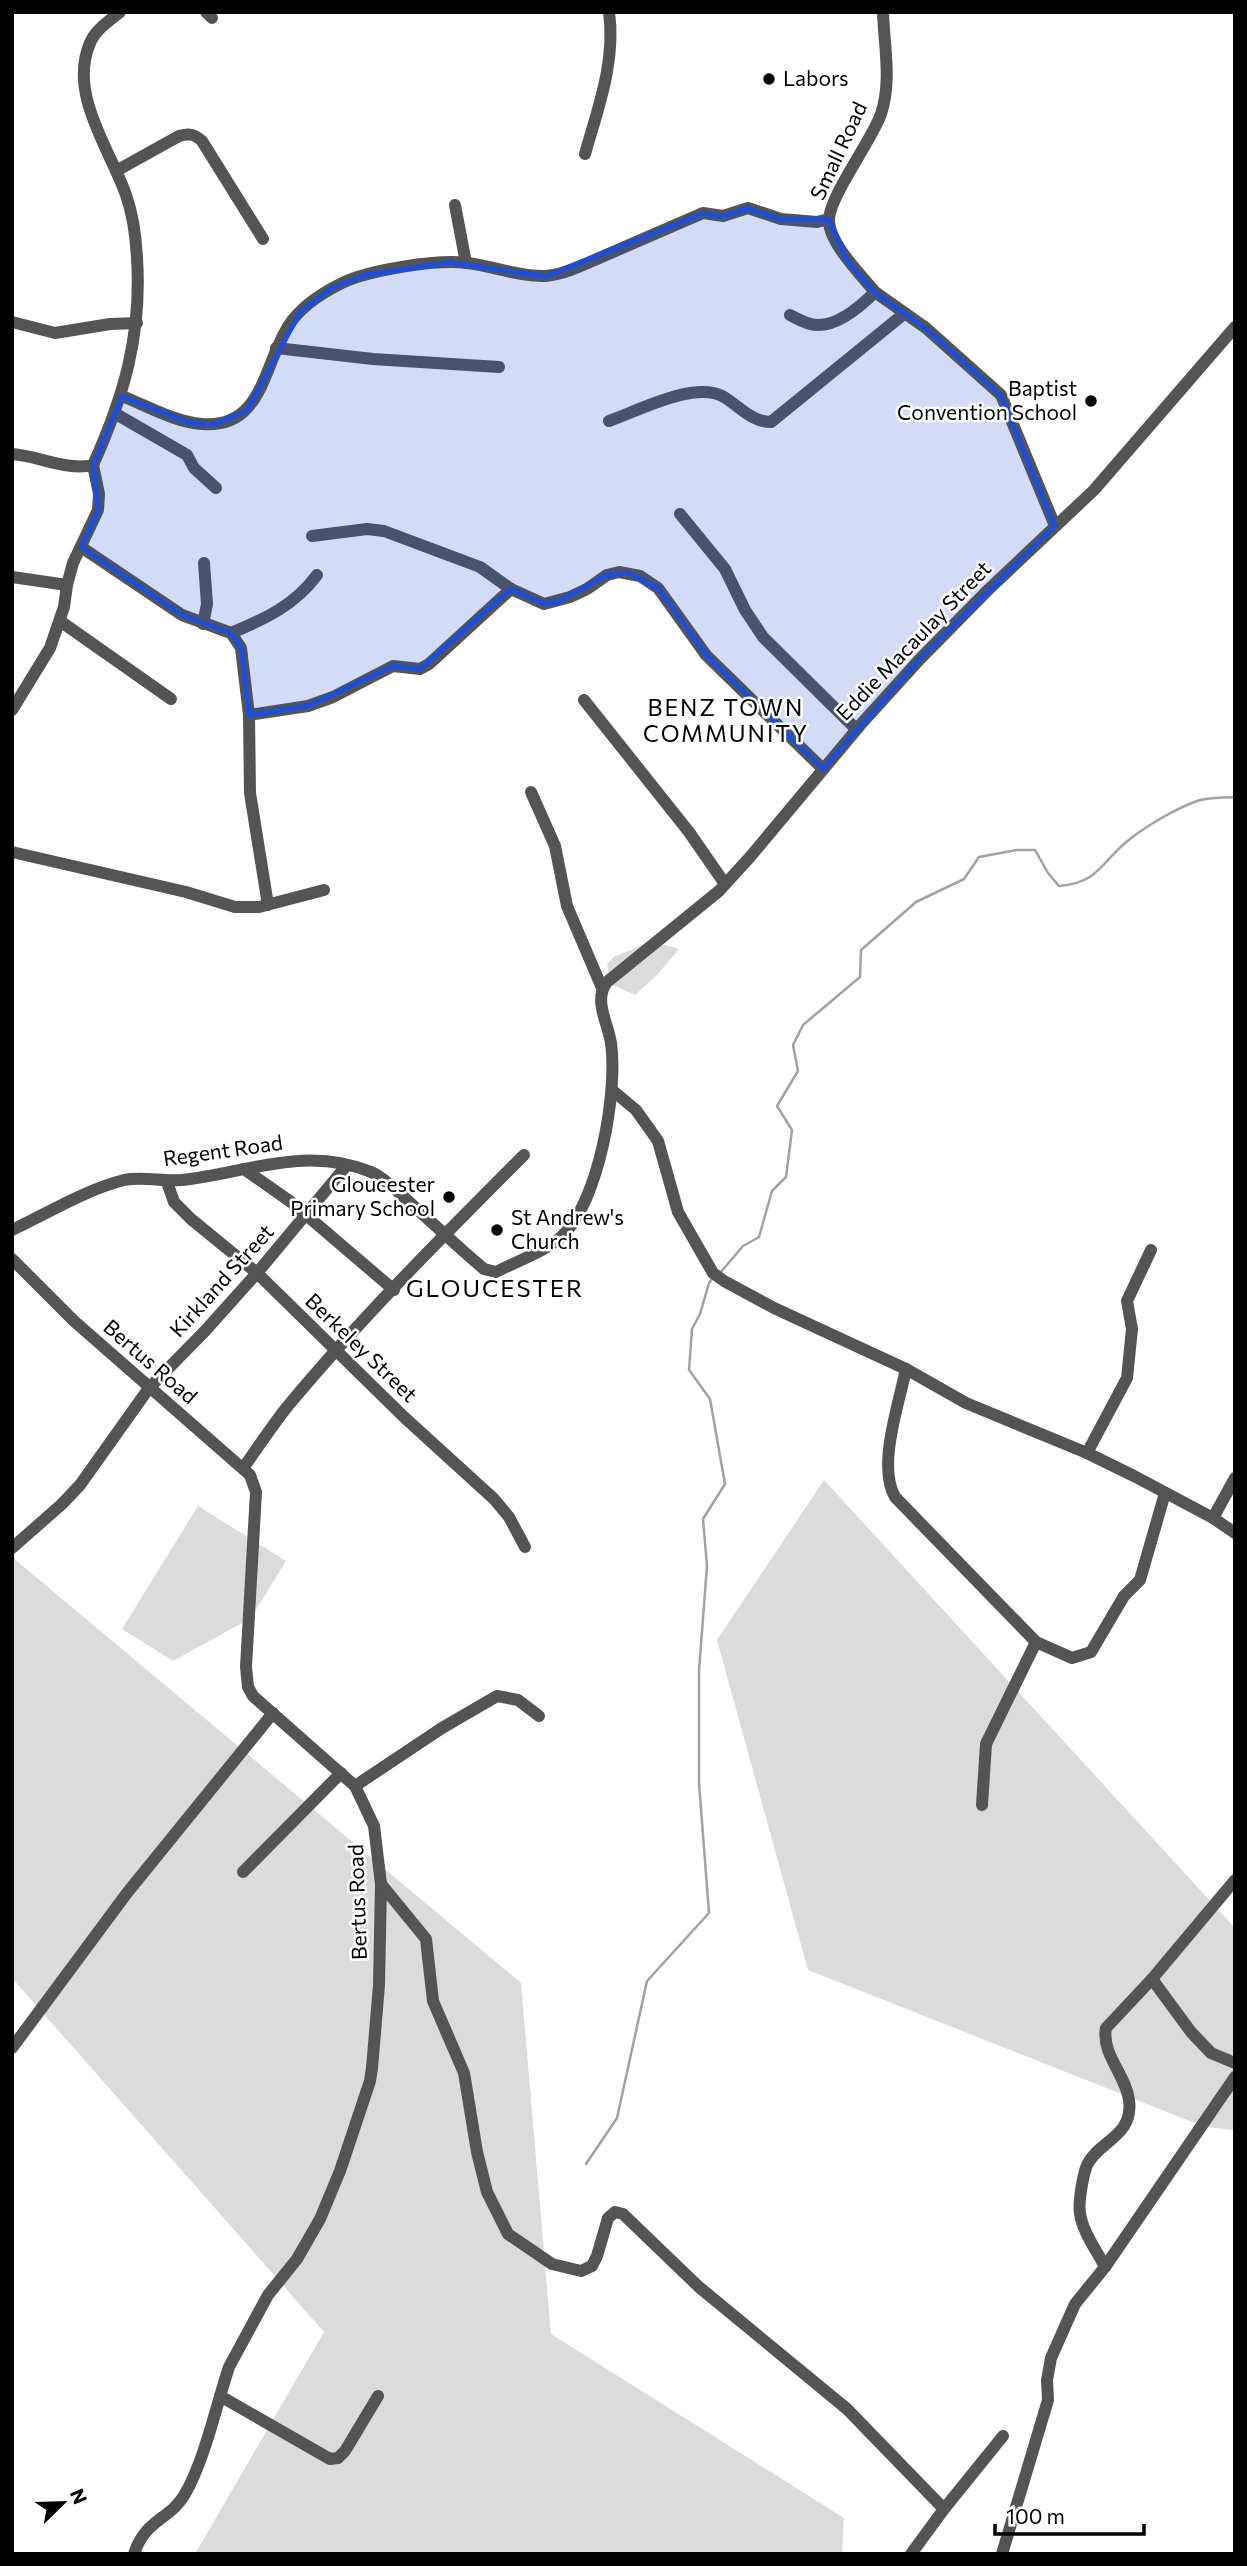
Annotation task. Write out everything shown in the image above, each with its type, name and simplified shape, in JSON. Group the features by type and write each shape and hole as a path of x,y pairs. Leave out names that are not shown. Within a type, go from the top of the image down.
{"street":[{"path":"12,710 43,661 60,621 73,563 98,510 99,494 93,465 122,396 137,323 137,259 128,201 90,111 85,76 90,43 120,12"},
{"path":"585,154 604,89 609,54 609,12"},
{"name":"Small Road","path":"883,12 886,85 881,112 833,205 828,219 831,230 847,260 876,292 926,328 1001,395 1055,526"},
{"path":"116,171 179,136 195,135 202,141 263,239"},
{"path":"455,205 466,263"},
{"path":"122,396 189,422 214,424 239,417 255,398 289,323 315,298 346,281 364,275 431,264 466,263 546,276 571,269 704,213 723,216 748,208 781,219 817,222 828,219"},
{"path":"790,315 818,326 853,311 876,292"},
{"path":"609,421 688,392 705,390 721,395 754,419 771,422 905,313"},
{"path":"12,322 55,333 110,324 137,323"},
{"name":"Eddie Macaulay Street","path":"602,988 725,884 856,729 920,659 1094,490 1235,327"},
{"path":"276,348 373,359 499,367"},
{"path":"116,414 187,456 194,468 216,488"},
{"path":"12,454 67,466 93,465"},
{"path":"680,514 725,569 744,610 763,637 856,729"},
{"path":"312,536 367,529 384,531 480,566 511,589 544,604 570,597 607,575 618,572 640,576 658,588 706,655 823,769"},
{"path":"81,547 182,615 231,634 240,648 249,715 250,793 268,905"},
{"path":"203,624 207,604 204,563"},
{"path":"231,634 276,614 308,587 317,575"},
{"path":"12,578 66,585"},
{"path":"249,715 308,706 393,666 420,669 429,664 511,589"},
{"path":"60,621 171,699"},
{"path":"584,700 690,832 725,884"},
{"path":"444,1235 489,1272 496,1272 560,1239 572,1227 584,1204 604,1140 612,1090 613,1056 601,1001 602,988 567,906 555,846 531,792"},
{"path":"12,852 186,892 234,907 259,907 324,890"},
{"path":"612,1090 636,1110 658,1141 678,1212 718,1277 774,1308 906,1369 967,1404 1087,1452 1213,1518 1235,1534"},
{"path":"244,1467 286,1409 336,1351 444,1235 524,1155"},
{"name":"Regent Road","path":"12,1230 70,1202 127,1180 142,1178 167,1182 224,1175 258,1165 290,1161 347,1165 373,1173 444,1235"},
{"name":"Kirkland Street","path":"12,1548 80,1485 149,1388 257,1273 347,1165"},
{"path":"244,1169 307,1216 394,1290"},
{"name":"Berkeley Street","path":"167,1182 170,1195 179,1208 257,1273 404,1417 494,1499 509,1517 525,1547"},
{"path":"1087,1452 1127,1378 1132,1329 1127,1301 1151,1250"},
{"name":"Bertus Road","path":"12,1259 149,1388 244,1467 254,1483 256,1492 246,1677 253,1696 355,1786 374,1826 381,1884 380,1985 370,2081 340,2171 320,2219 297,2259 276,2283 236,2351 195,2474 185,2495 179,2504 143,2532 134,2554"},
{"path":"906,1369 886,1465 889,1486 895,1497 1036,1642 1072,1658 1091,1652 1124,1596 1140,1580 1165,1493"},
{"path":"1213,1518 1235,1478"},
{"path":"982,1805 986,1744 1036,1642"},
{"path":"355,1786 442,1728 497,1696 518,1700 539,1716"},
{"path":"12,2048 127,1892 273,1713"},
{"path":"243,1872 341,1773"},
{"path":"1105,2267 1080,2216 1079,2205 1088,2164 1128,2120 1129,2099 1105,2037 1106,2028 1152,1979 1235,1880"},
{"path":"381,1884 426,1939 433,2001 464,2073 477,2152 487,2192 508,2234 551,2264 581,2271 592,2266 608,2218 615,2213 623,2214 699,2287 847,2409 944,2509"},
{"path":"1152,1979 1191,2032 1212,2053 1235,2063"},
{"path":"1002,2554 1048,2400 1047,2380 1051,2358 1075,2304 1105,2267 1235,2077"},
{"path":"220,2396 330,2459 338,2458 345,2451 378,2396"},
{"path":"911,2554 1003,2436"}],"highlighted area":[{"path":"748,208 781,219 829,219 847,260 875,292 926,328 1001,395 1055,526 920,659 823,769 706,655 658,588 628,573 607,575 557,602 544,604 511,589 420,669 393,666 308,706 249,715 241,648 231,633 182,615 81,547 98,510 93,465 122,396 189,422 214,424 247,410 300,312 331,288 364,275 449,262 546,276 703,213 723,216"}],"shaded area":[{"path":"652,941 679,949 635,995 611,984 607,964 614,957"},
{"path":"824,1480 1235,1928 1235,2130 1205,2127 808,1970 717,1640"},
{"path":"198,1506 286,1561 251,1618 173,1661 122,1629"},
{"path":"12,1557 521,1983 551,2334 844,2518 842,2554 195,2554 324,2332 12,1978"}],"waterway":[{"path":"720,1273 743,1246 759,1237 772,1191 786,1177 792,1130 777,1106 798,1071 793,1045 803,1025 860,977 861,950 916,902 964,879 979,857 1017,850 1035,850 1059,886 1073,884 1092,875 1130,839 1171,813 1201,800 1235,797"},
{"path":"586,2164 617,2118 647,1981 709,1913 699,1783 699,1671 707,1566 703,1519 725,1484 710,1399 689,1370 692,1329 712,1279"}],"place":[{"name":"Labors","path":"769,79"},
{"name":"Baptist Convention School","path":"1091,401"},
{"name":"Gloucester Primary School","path":"449,1197"},
{"name":"St Andrew's Church","path":"497,1230"}],"district":[{"name":"BENZ TOWN COMMUNITY","path":"726,721"},
{"name":"GLOUCESTER","path":"495,1289"}]}
